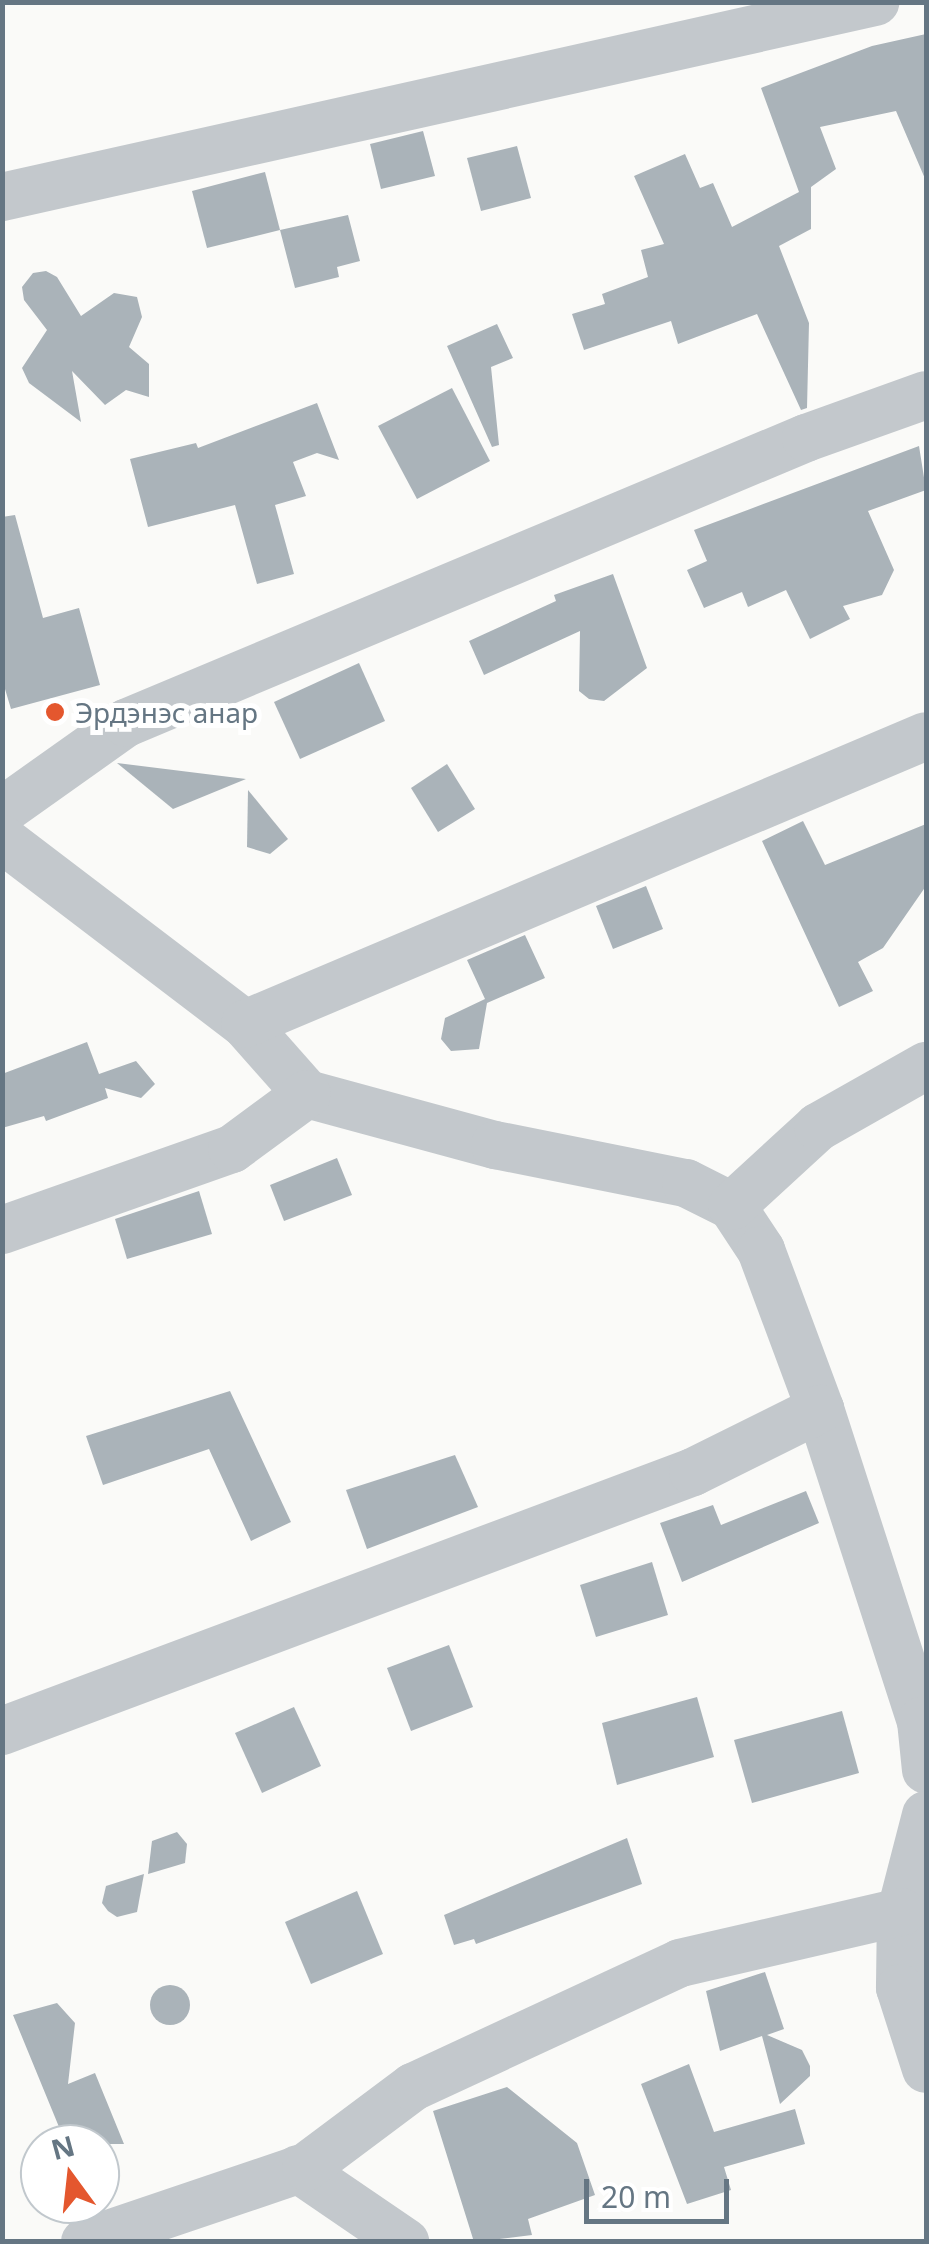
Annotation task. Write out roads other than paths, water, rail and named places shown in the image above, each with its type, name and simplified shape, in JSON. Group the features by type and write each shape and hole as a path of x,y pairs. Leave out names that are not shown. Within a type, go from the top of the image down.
{"street":[{"path":"2,197 875,2"},
{"path":"2,811 126,723 806,438 926,396"},
{"path":"245,1024 926,736"},
{"path":"2,839 245,1024 307,1094 495,1144 686,1183 732,1206 761,1250 820,1409 921,1721 926,1770"},
{"path":"732,1206 818,1127 926,1066"},
{"path":"2,1230 232,1149 307,1094"},
{"path":"2,1731 693,1472 820,1409"},
{"path":"926,1816 901,1912 900,1988 926,2069"},
{"path":"84,2242 298,2169 413,2086 680,1964 901,1912"},
{"path":"298,2169 405,2242"}],"place":[{"name":"Эрдэнэс анар","path":"55,712"}]}
